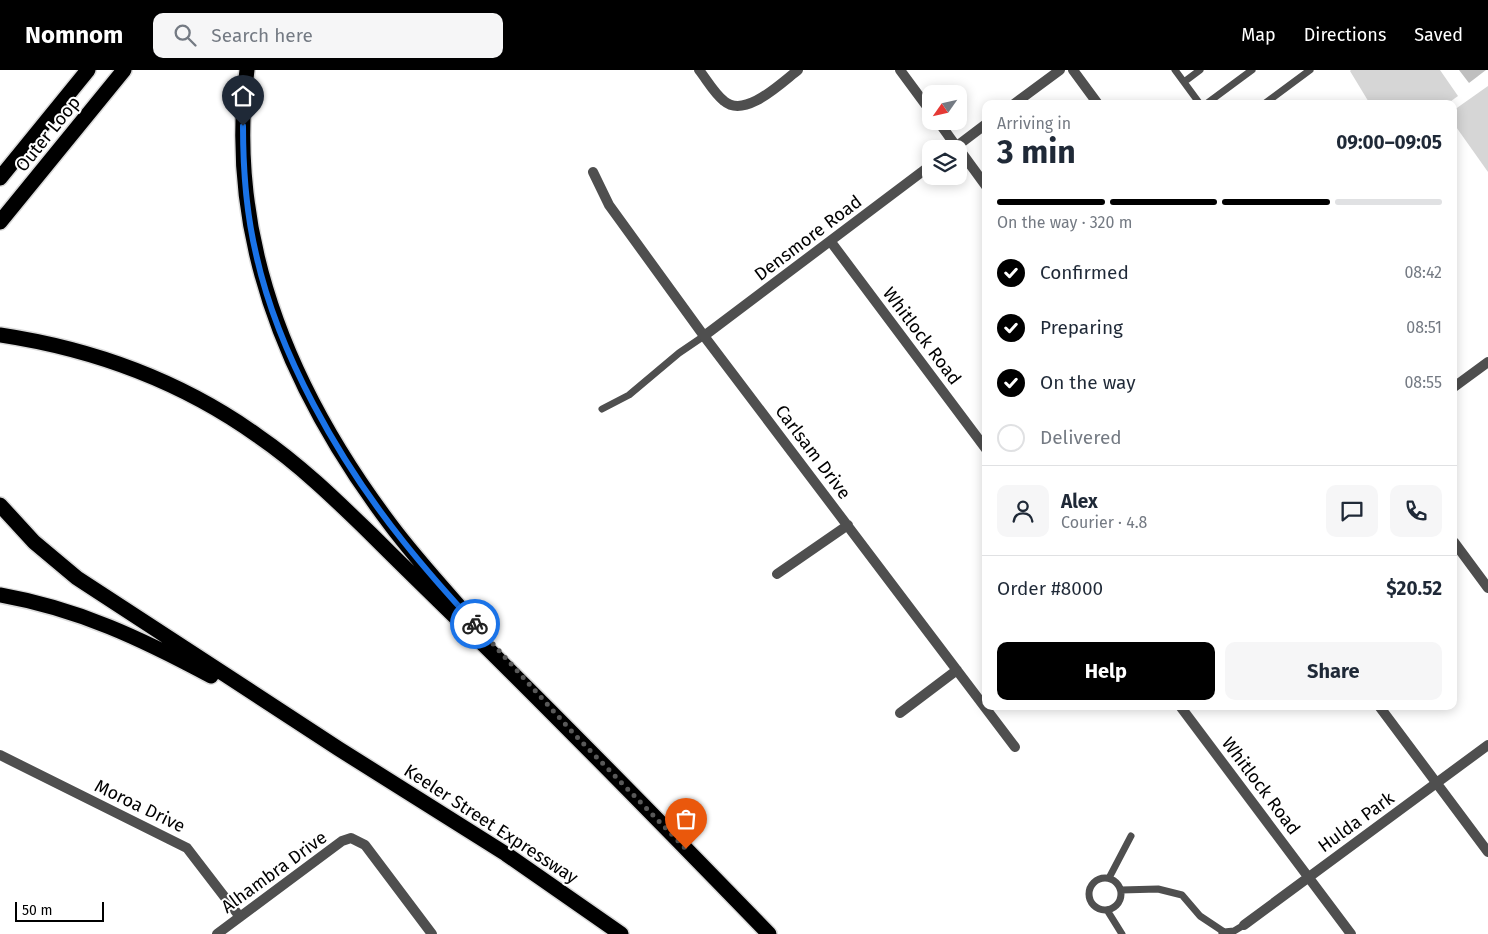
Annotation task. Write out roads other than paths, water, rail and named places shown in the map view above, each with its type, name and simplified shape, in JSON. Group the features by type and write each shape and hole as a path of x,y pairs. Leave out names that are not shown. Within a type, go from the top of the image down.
{"highway":[{"name":"Outer Loop","path":"0,178 88,70"},
{"name":"Outer Loop","path":"0,222 124,70"},
{"path":"247,70 243,155 245,191 252,234 261,276 274,317 310,396 353,471 403,541 430,574 575,735"},
{"path":"0,335 61,346 131,368 164,382 204,401 259,436 299,467 575,735 769,934"},
{"path":"0,505 34,542 77,578 338,748"},
{"path":"0,595 66,611 140,639 226,684 338,748"},
{"name":"Keeler Street Expressway","path":"338,748 506,854 621,934"}],"street":[{"path":"700,70 725,102 732,106 741,107 750,105 798,70"},
{"path":"900,70 922,100"},
{"path":"1019,100 1060,70"},
{"path":"1073,70 1095,100"},
{"path":"967,140 982,127"},
{"path":"967,161 982,181"},
{"name":"Carlsam Drive","path":"593,172 609,205 704,336 982,703"},
{"name":"Densmore Road","path":"704,336 922,172"},
{"name":"Whitlock Road","path":"831,242 982,444"},
{"path":"1457,386 1488,362"},
{"path":"778,574 848,525"},
{"path":"1457,546 1488,588"},
{"path":"900,713 957,670"},
{"name":"Carlsam Drive","path":"987,710 1015,747"},
{"name":"Whitlock Road","path":"1183,710 1351,934"},
{"path":"1382,710 1488,852"},
{"name":"Hulda Park","path":"1244,925 1488,746"},
{"name":"Moroa Drive","path":"0,755 187,848 240,917"},
{"name":"Alhambra Drive","path":"217,934 342,842 351,838 364,846 432,934"}],"lane":[{"path":"1175,70 1197,100"},
{"path":"1184,82 1200,70"},
{"path":"1211,100 1252,70"},
{"path":"1269,100 1310,70"},
{"path":"602,409 629,395 678,353 704,336"},
{"path":"1109,878 1131,836"},
{"path":"1104,878 1115,881 1121,890 1120,901 1112,909 1097,908 1090,900 1091,886 1094,882 1104,878"},
{"path":"1121,890 1158,889 1182,895 1200,916 1223,933 1234,931 1244,925"},
{"path":"1107,910 1122,934"}]}
